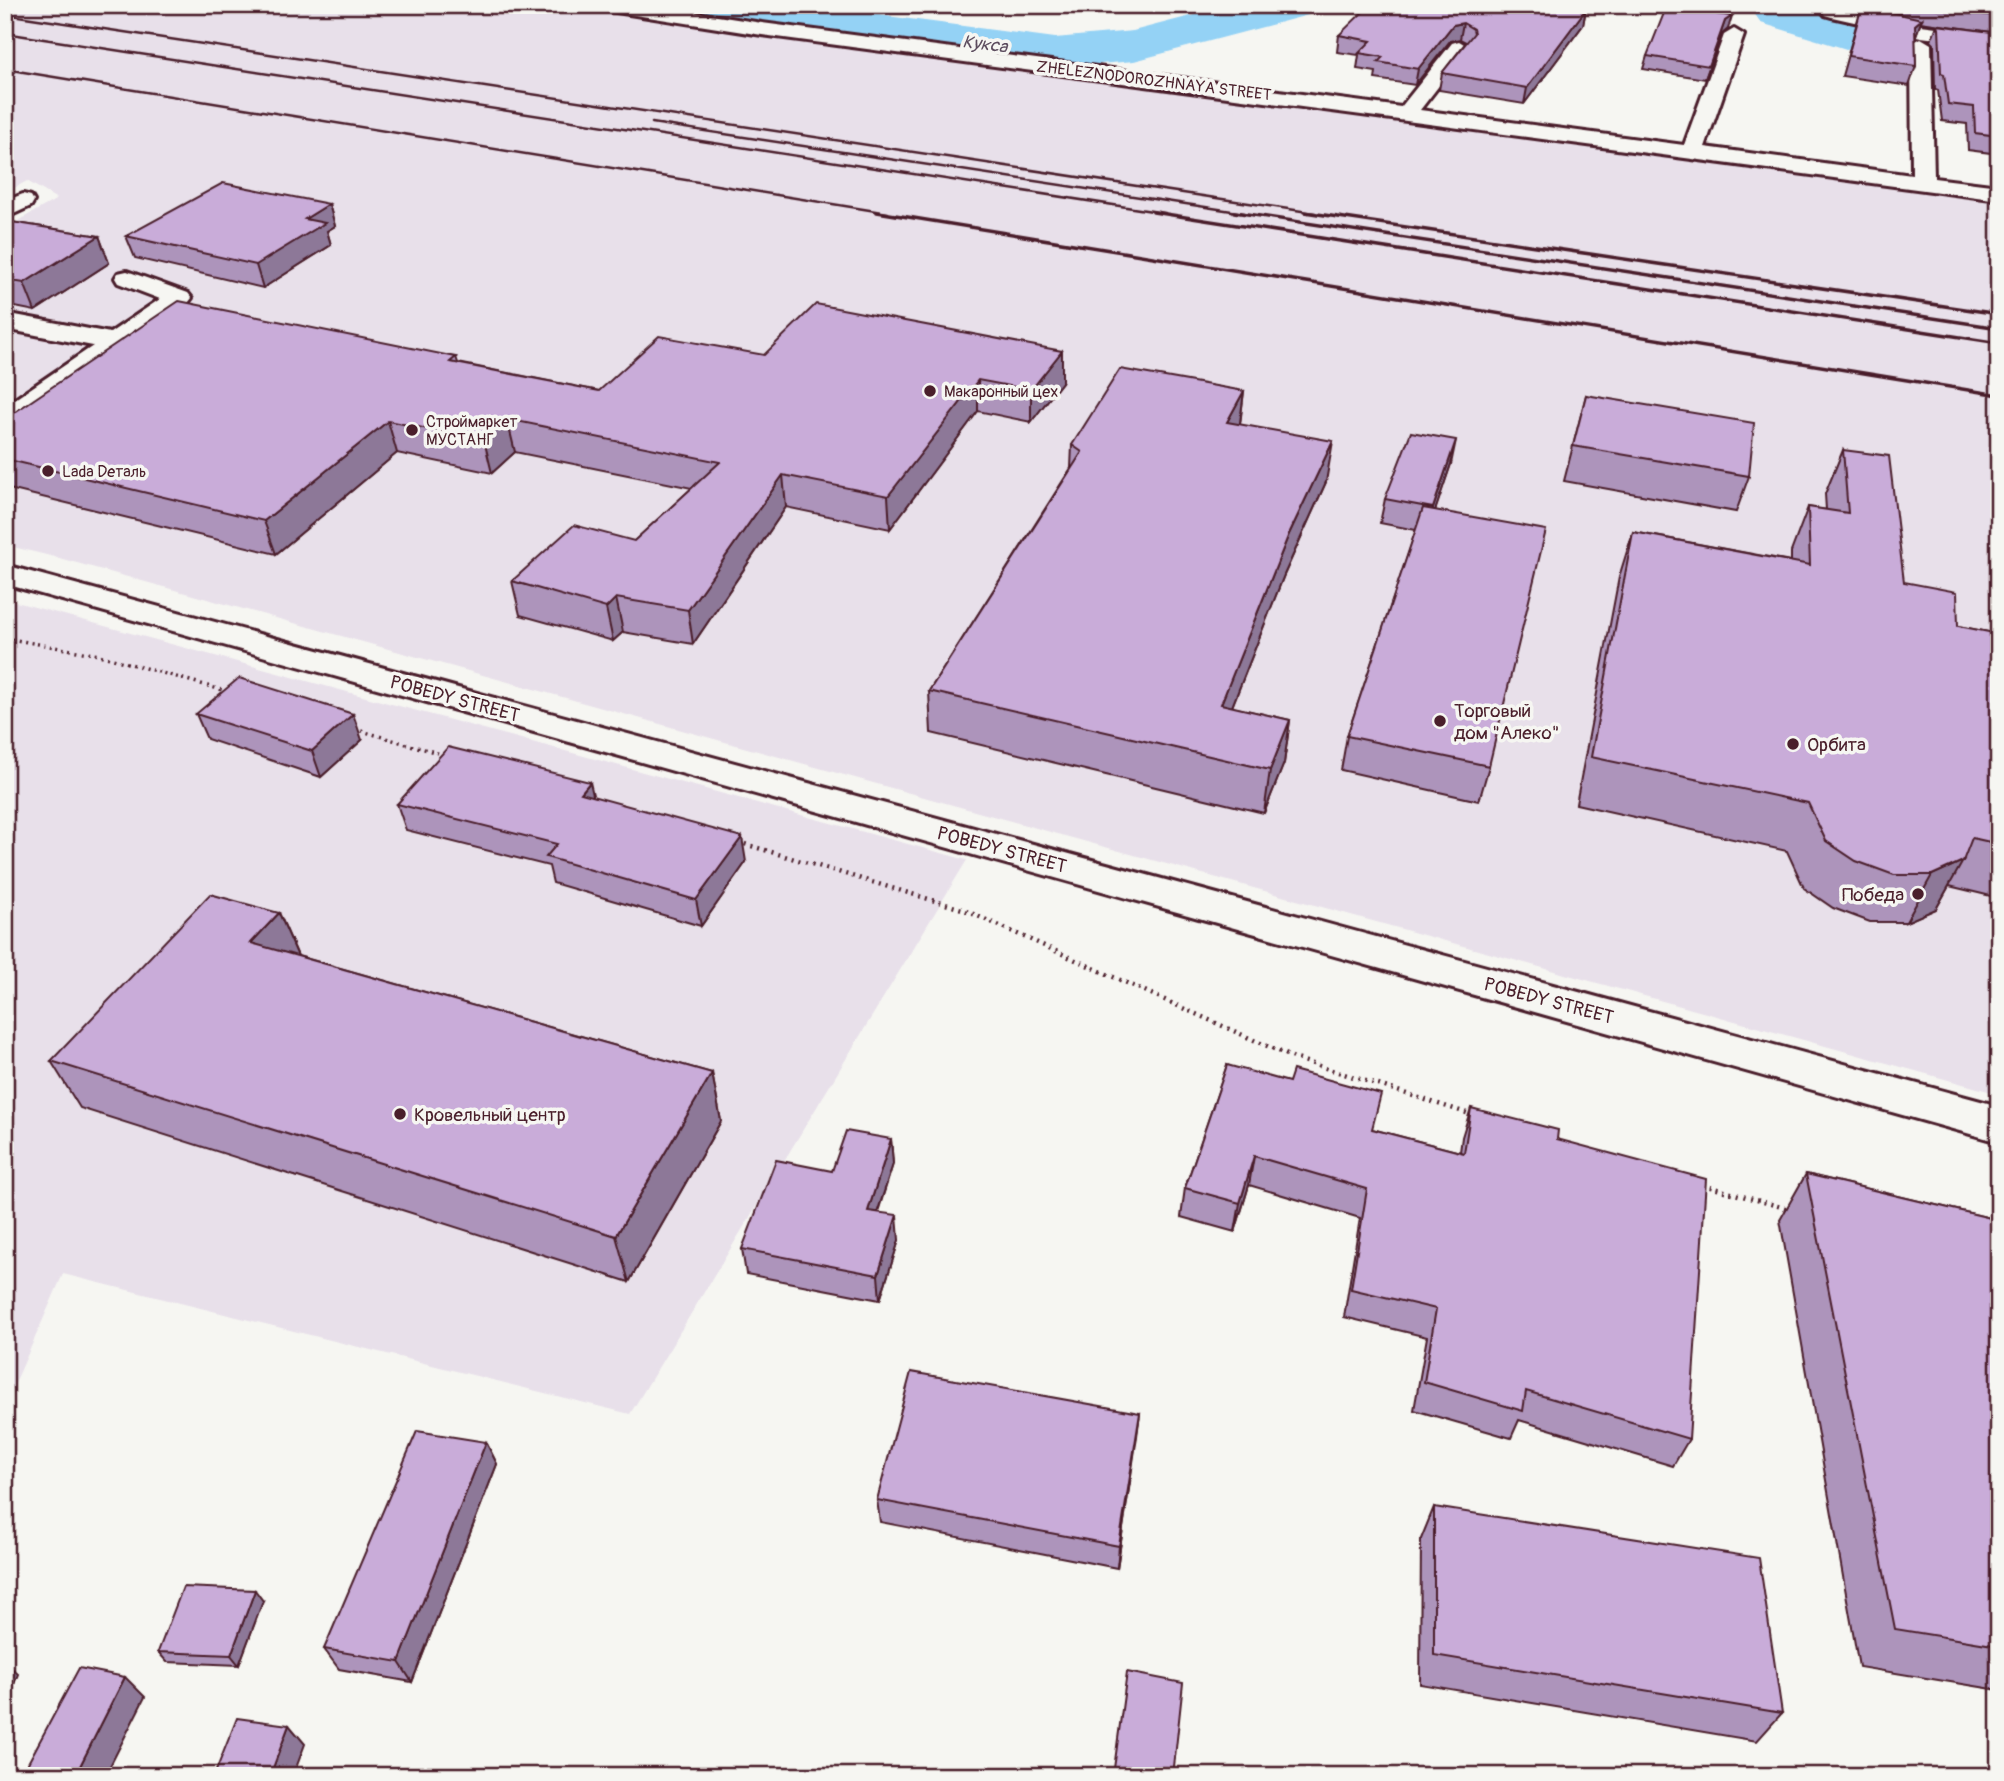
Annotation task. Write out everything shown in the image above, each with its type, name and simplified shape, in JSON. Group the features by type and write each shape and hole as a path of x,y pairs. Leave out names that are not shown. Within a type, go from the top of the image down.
{"street":[{"name":"ZHELEZNODOROZHNAYA STREET","path":"610,5 1999,193"},
{"path":"1827,5 1832,11 1921,32 1999,41"},
{"path":"1692,152 1734,35"},
{"path":"1921,44 1923,183"},
{"path":"1407,113 1459,47"},
{"path":"5,405 20,408 178,298 127,278"},
{"path":"5,321 114,342"},
{"name":"POBEDY STREET","path":"5,574 1999,1124"}],"path":[{"path":"5,638 99,655 236,695"},
{"path":"342,725 461,760"},
{"path":"725,839 962,909 1294,1058 1479,1116"},
{"path":"1691,1182 1798,1212"}],"shaded area":[{"path":"5,5 574,5 779,36 1414,119 1999,200 1999,1094 5,545 5,228 57,199 27,181 5,193"},
{"path":"5,599 967,860 630,1414 63,1274 5,1406"}],"building":[{"path":"1370,5 1561,5 1586,9 1527,88 1442,73 1474,33 1473,29 1463,23 1453,25 1418,69 1378,62 1383,57 1359,53 1371,41 1339,35"},
{"path":"1920,5 1999,5 1999,16 1927,7"},
{"path":"1862,6 1922,19 1915,25 1916,66 1848,56"},
{"path":"1666,8 1732,16 1725,21 1709,66 1647,56"},
{"path":"1937,25 1999,33 1999,136 1975,133 1974,107 1948,104 1944,74 1941,73"},
{"path":"223,183 329,204 305,219 325,223 256,265 126,236"},
{"path":"5,221 99,236 24,283 5,280"},
{"path":"179,301 456,357 450,362 599,391 659,336 764,355 816,304 1062,351 1031,390 978,380 888,496 783,475 688,610 616,598 606,608 512,581 574,525 634,541 720,462 507,419 484,440 388,421 264,521 5,459 5,413 12,414"},
{"path":"1120,369 1244,391 1227,422 1333,441 1289,534 1221,704 1290,720 1270,770 929,691 1082,452 1072,445"},
{"path":"1586,395 1754,423 1749,476 1573,446"},
{"path":"1411,432 1456,440 1433,508 1385,499"},
{"name":"Орбита","path":"1843,450 1889,456 1904,582 1957,592 1958,626 1999,634 1999,844 1972,838 1963,861 1932,875 1894,875 1856,861 1826,841 1808,803 1591,757 1633,532 1810,565 1808,507 1848,513"},
{"path":"1423,508 1546,530 1489,766 1347,736"},
{"path":"239,678 353,714 312,751 196,714"},
{"path":"448,747 590,782 581,793 742,837 696,900 546,857 557,844 397,804"},
{"name":"Кровельный центр","path":"210,894 279,913 251,943 712,1073 616,1236 51,1061"},
{"path":"1227,1065 1289,1082 1293,1070 1381,1094 1372,1129 1464,1153 1471,1108 1558,1130 1557,1139 1706,1179 1689,1439 1526,1391 1523,1411 1424,1382 1436,1309 1351,1289 1367,1189 1254,1156 1240,1203 1185,1188"},
{"path":"846,1131 891,1139 868,1211 897,1215 878,1275 742,1249 776,1160 832,1171"},
{"path":"1806,1174 1999,1220 1999,1646 1895,1629"},
{"path":"911,1372 1140,1413 1119,1546 877,1500"},
{"path":"417,1431 486,1442 399,1662 324,1649"},
{"path":"1434,1507 1759,1558 1782,1713 1434,1655"},
{"path":"183,1587 255,1590 231,1655 158,1652"},
{"path":"79,1668 125,1677 75,1776 21,1776"},
{"path":"1127,1672 1183,1683 1173,1776 1113,1776"},
{"path":"237,1718 289,1725 270,1776 214,1776"}],"waterway":[{"name":"Кукса","path":"674,5 766,14 860,29 1055,53 1134,46 1291,5"},
{"name":"Кукса","path":"1778,5 1778,13 1853,36 1966,42 1999,49"}],"railway":[{"path":"5,14 1315,213"},
{"path":"5,33 1165,213"},
{"path":"5,69 888,213"},
{"path":"652,123 1245,213"},
{"path":"877,212 1999,395"},
{"path":"1153,212 1999,343"},
{"path":"1234,212 1999,328"},
{"path":"1304,212 1999,314"}],"place":[{"name":"Макаронный цех","path":"930,391"},
{"name":"Строймаркет МУСТАНГ","path":"412,430"},
{"name":"Lada Dеталь","path":"48,471"},
{"name":"Торговый дом \"Алеко\"","path":"1440,721"},
{"name":"Орбита","path":"1793,744"},
{"name":"Победа","path":"1918,894"},
{"name":"Кровельный центр","path":"400,1114"}]}
